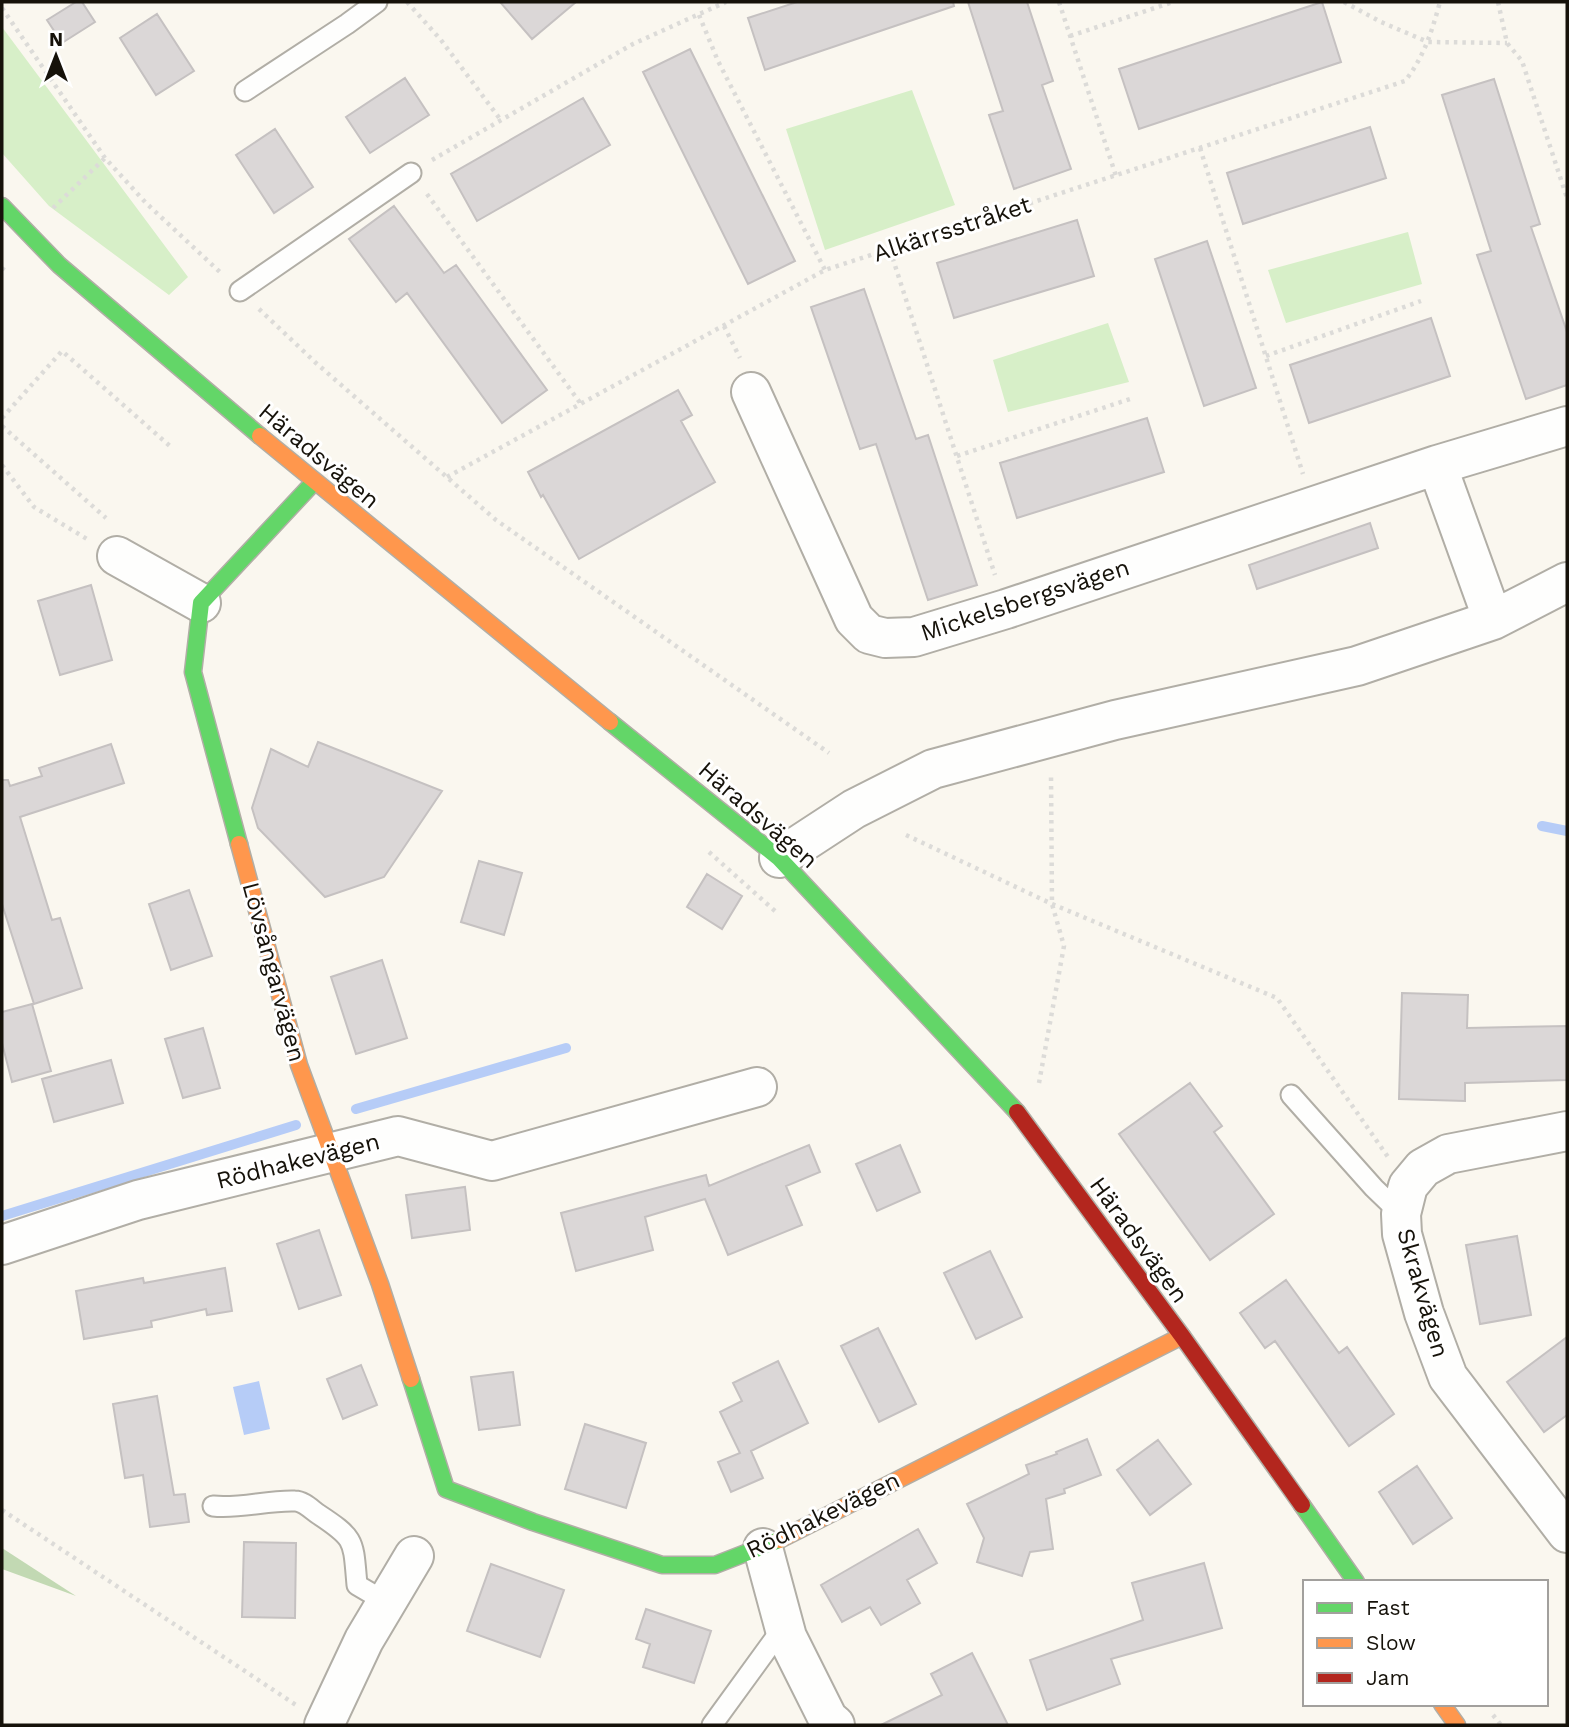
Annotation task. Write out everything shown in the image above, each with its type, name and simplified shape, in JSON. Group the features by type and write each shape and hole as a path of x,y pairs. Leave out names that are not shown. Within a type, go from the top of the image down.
{"street":[{"name":"Häradsvägen","path":"2,206 59,265 314,482 779,858 1014,1109 1182,1336 1355,1580"},
{"name":"Mickelsbergsvägen","path":"751,392 854,619 869,634 885,638 914,637 1006,609 1317,503 1567,426"},
{"path":"1437,464 1493,620"},
{"path":"117,556 201,603 314,482"},
{"path":"779,858 854,809 933,769 1115,720 1357,666 1493,620 1567,582"},
{"name":"Lövsångarvägen","path":"201,603 193,671 299,1065 380,1284 446,1489"},
{"name":"Rödhakevägen","path":"2,1245 138,1200 398,1136 492,1161 757,1087"},
{"path":"1405,1200 1423,1168 1448,1154 1567,1131"},
{"name":"Skrakvägen","path":"1405,1200 1402,1234 1424,1313 1448,1377 1567,1533"},
{"name":"Rödhakevägen","path":"446,1489 533,1522 662,1565 715,1565 763,1548 1182,1336"},
{"path":"763,1548 787,1637 828,1719 835,1725"},
{"path":"325,1725 363,1640 414,1556"},
{"path":"1444,1706 1457,1725"}],"lane":[{"path":"245,91 377,2"},
{"path":"240,291 411,173"},
{"path":"1291,1095 1374,1188 1405,1200"},
{"path":"213,1506 228,1508 248,1503 299,1501 349,1536 354,1550 357,1585 387,1601"},
{"path":"712,1725 784,1626"}],"path":[{"path":"407,2 441,40 500,119"},
{"path":"581,404 411,173 632,44 726,2"},
{"path":"1059,2 1116,176"},
{"path":"1070,36 1173,2"},
{"path":"1344,2 1381,22 1428,42 1507,43"},
{"name":"Alkärrsstråket","path":"447,477 825,270 1405,81 1416,67 1428,42 1440,2"},
{"path":"1498,2 1507,43 1522,61 1567,198"},
{"path":"2,8 105,158 146,203 316,363 496,520 829,753"},
{"path":"699,15 718,61 825,270"},
{"path":"1200,148 1304,477 1317,503"},
{"path":"50,211 105,158"},
{"path":"890,250 1006,609"},
{"path":"2,270 6,264"},
{"path":"1266,356 1421,301"},
{"path":"2,418 62,351 172,447"},
{"path":"957,456 1133,398"},
{"path":"2,426 106,518"},
{"path":"2,465 34,507 117,556"},
{"path":"1038,1086 1064,946 1052,904 1051,764 1056,736"},
{"path":"905,835 1052,904 1277,998 1405,1200"},
{"path":"705,849 785,920"},
{"path":"2,1510 325,1725"}],"green space":[{"path":"2,27 188,277 169,295 49,206 2,153"},
{"path":"912,90 955,205 825,250 786,129"},
{"path":"1408,232 1422,284 1286,323 1268,270"},
{"path":"1108,323 1129,382 1008,412 993,360"},
{"path":"2,1548 76,1596 2,1569"}],"water":[{"path":"259,1381 270,1429 244,1435 233,1387"}],"building":[{"path":"76,2 82,2 95,22 62,43 47,20"},
{"path":"500,2 576,2 532,39"},
{"path":"797,2 953,2 954,6 765,70 748,18"},
{"path":"968,2 1027,2 1053,81 1042,85 1071,169 1014,189 989,115 1003,111"},
{"path":"1322,2 1341,62 1139,129 1119,69"},
{"path":"157,14 194,71 156,95 120,38"},
{"path":"690,49 795,261 748,284 643,72"},
{"path":"405,78 429,115 370,153 346,117"},
{"path":"1494,79 1540,224 1531,227 1567,332 1567,385 1526,399 1477,255 1491,251 1442,95"},
{"path":"583,98 610,145 477,221 451,174"},
{"path":"1370,127 1386,178 1243,224 1227,173"},
{"path":"275,129 313,187 274,213 236,155"},
{"path":"394,206 444,273 456,265 547,390 502,423 407,293 396,302 349,239"},
{"path":"1077,220 1094,276 954,318 937,263"},
{"path":"1207,241 1256,388 1204,406 1155,259"},
{"path":"864,289 916,439 928,435 977,585 928,600 876,444 860,449 811,307"},
{"path":"1431,318 1450,376 1309,423 1290,365"},
{"path":"678,390 692,415 681,421 715,482 579,559 528,472"},
{"path":"1147,418 1164,472 1017,518 1000,463"},
{"path":"1370,523 1378,548 1257,589 1249,565"},
{"path":"91,585 112,660 60,675 38,601"},
{"path":"318,742 442,791 384,877 325,897 258,828 252,808 271,749 308,767"},
{"path":"111,744 124,783 20,817 52,920 60,918 82,988 34,1004 2,904 2,780 8,780 10,786 42,776 39,768"},
{"path":"479,861 522,873 504,935 461,922"},
{"path":"707,874 742,896 722,929 687,907"},
{"path":"189,890 212,956 171,970 149,904"},
{"path":"382,960 407,1038 356,1054 331,977"},
{"path":"1402,993 1468,995 1467,1028 1567,1026 1567,1080 1465,1083 1465,1101 1399,1099"},
{"path":"32,1004 51,1071 12,1082 2,1043 2,1012"},
{"path":"203,1028 220,1088 183,1098 165,1039"},
{"path":"111,1060 123,1103 54,1122 42,1079"},
{"path":"1190,1083 1222,1126 1214,1132 1274,1214 1210,1260 1119,1134"},
{"path":"809,1145 820,1172 786,1186 802,1225 728,1255 705,1199 645,1217 653,1250 576,1271 561,1213 706,1175 709,1186"},
{"path":"900,1145 920,1192 877,1211 856,1164"},
{"path":"465,1187 470,1230 412,1238 406,1195"},
{"path":"319,1230 341,1295 299,1309 277,1244"},
{"path":"1517,1236 1531,1315 1480,1324 1466,1245"},
{"path":"990,1251 1022,1317 976,1339 944,1273"},
{"path":"225,1268 232,1311 207,1315 206,1309 151,1321 152,1327 84,1339 76,1291 143,1278 144,1283"},
{"path":"1286,1280 1339,1353 1347,1347 1394,1414 1349,1446 1275,1341 1265,1348 1240,1313"},
{"path":"878,1328 916,1404 879,1422 841,1346"},
{"path":"1567,1337 1567,1415 1544,1432 1507,1382"},
{"path":"778,1361 808,1423 751,1451 763,1478 731,1492 718,1462 740,1453 720,1412 742,1401 733,1383"},
{"path":"361,1365 377,1405 343,1419 327,1379"},
{"path":"513,1372 520,1425 479,1430 471,1377"},
{"path":"157,1396 174,1495 185,1494 189,1522 150,1527 143,1475 125,1478 113,1404"},
{"path":"585,1424 646,1443 626,1508 565,1489"},
{"path":"1087,1439 1101,1475 1046,1499 1053,1549 1030,1552 1022,1576 977,1562 984,1538 967,1504 1029,1474 1026,1465"},
{"path":"1158,1440 1191,1484 1150,1515 1117,1470"},
{"path":"1417,1466 1452,1518 1413,1544 1379,1492"},
{"path":"918,1529 937,1563 907,1580 920,1603 881,1625 870,1607 842,1622 821,1585"},
{"path":"244,1542 296,1543 295,1618 242,1617"},
{"path":"1204,1563 1222,1628 1111,1659 1120,1684 1047,1710 1030,1660 1143,1620 1132,1583"},
{"path":"491,1564 564,1590 540,1657 467,1631"},
{"path":"646,1609 711,1631 694,1683 643,1667 650,1644 636,1639"},
{"path":"972,1653 1008,1725 881,1725 942,1695 931,1674"}],"waterway":[{"path":"1542,826 1567,831"},
{"path":"356,1109 566,1048"},
{"path":"2,1216 296,1125"}],"traffic: fast":[{"path":"2,206 59,265 260,436"},
{"path":"239,844 193,672 201,603 314,482"},
{"path":"610,722 779,858 1017,1112"},
{"path":"411,1379 446,1489 533,1522 662,1565 715,1565 779,1540"},
{"path":"1302,1505 1355,1580"}],"traffic: slow":[{"path":"260,436 610,722"},
{"path":"239,844 299,1065 380,1284 411,1379"},
{"path":"779,1540 1182,1336"},
{"path":"1443,1706 1457,1725"}],"traffic: jam":[{"path":"1017,1112 1302,1505"}]}
